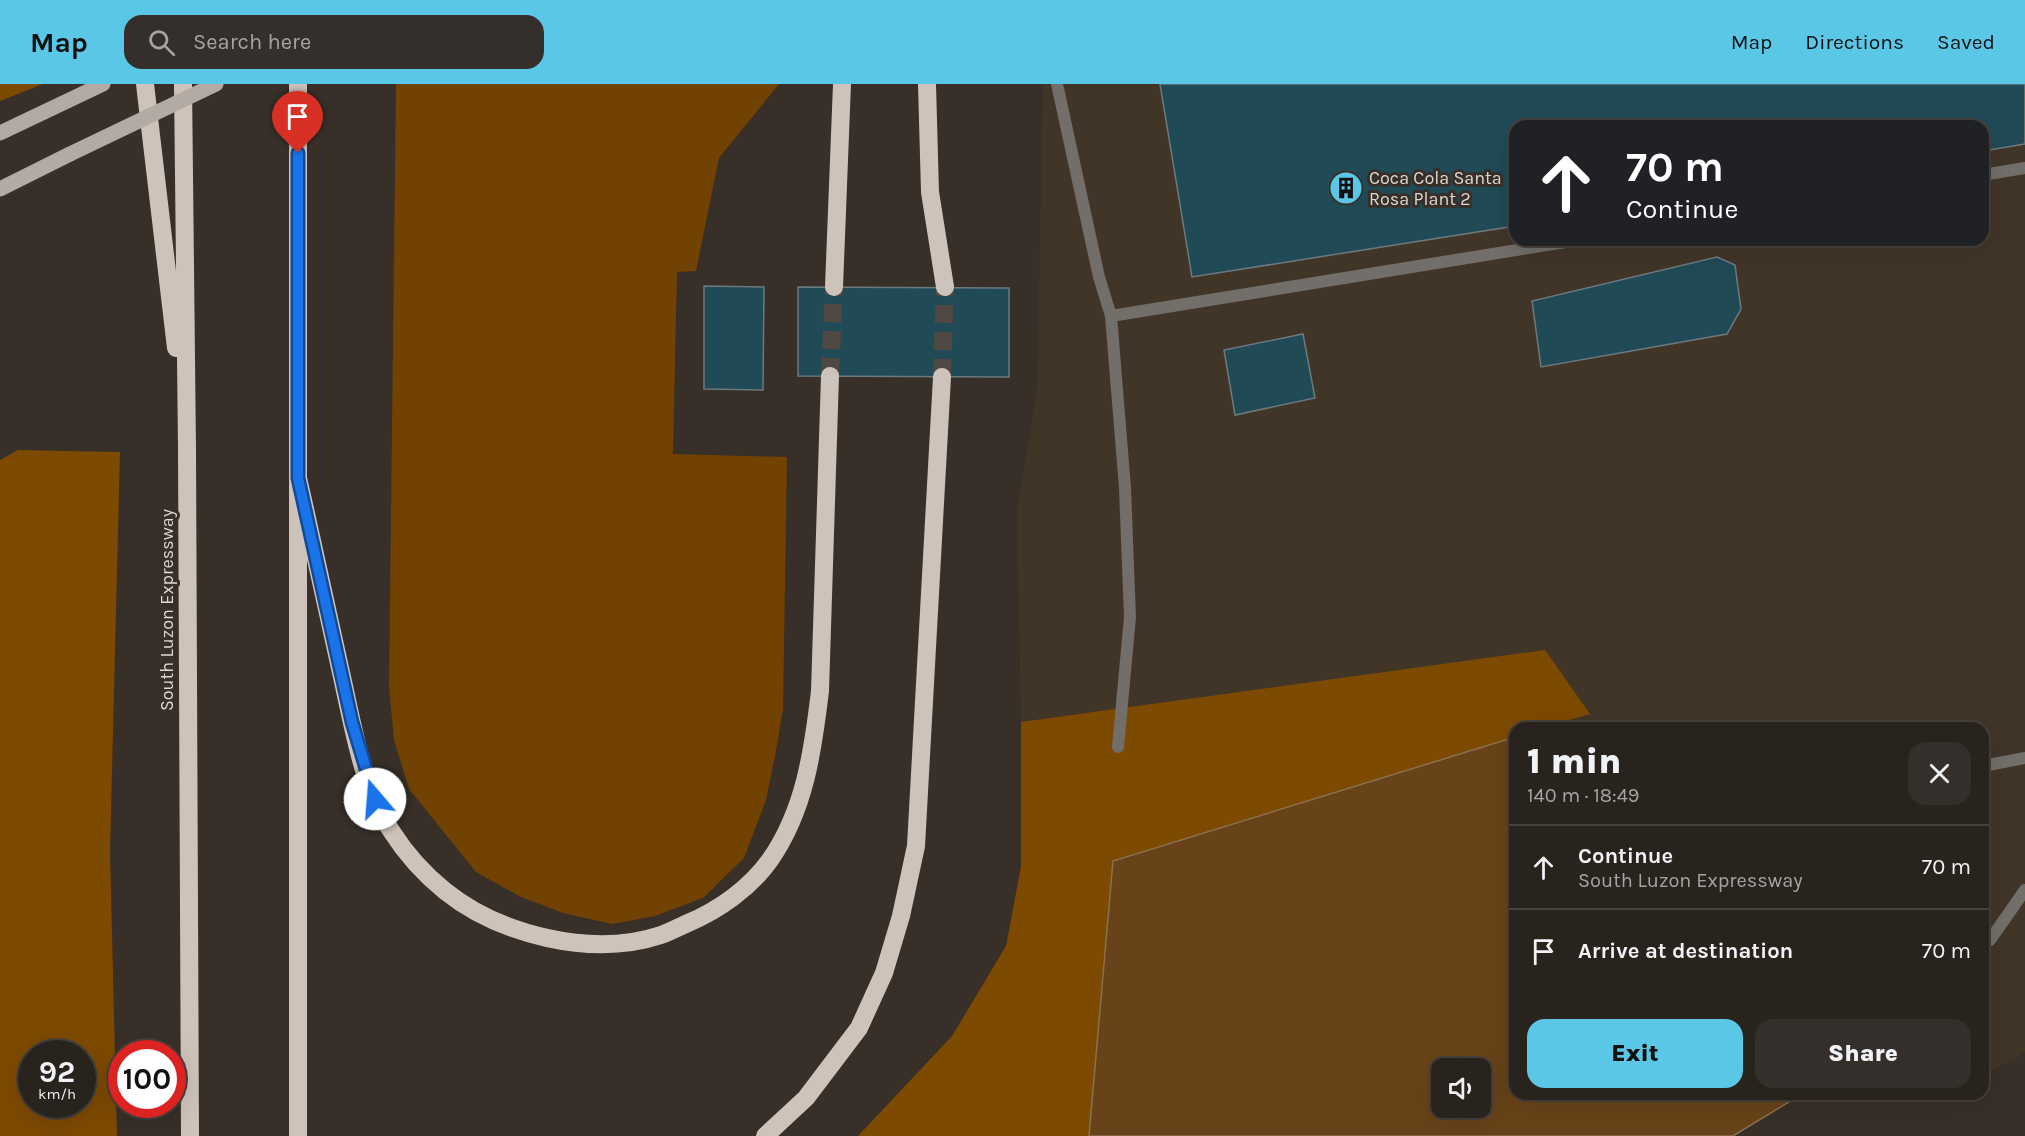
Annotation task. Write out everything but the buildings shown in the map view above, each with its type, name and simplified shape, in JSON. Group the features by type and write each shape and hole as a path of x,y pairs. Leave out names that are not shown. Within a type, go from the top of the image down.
{"highway":[{"path":"145,84 187,449"},
{"name":"South Luzon Expressway","path":"183,84 190,1136"},
{"path":"298,84 298,1136"},
{"path":"834,287 842,84"},
{"path":"927,84 930,192 945,287"},
{"path":"298,478 352,722 375,799 390,830 425,874 473,910 544,937 580,944 620,943 660,935 700,918 720,906 738,892 768,862 780,844 796,811 805,784 814,742 820,691 830,376"},
{"path":"765,1136 806,1098 859,1028 884,973 901,916 916,846 942,377"}],"main road":[{"path":"0,133 103,84"},
{"path":"0,189 216,84"}],"lane":[{"path":"1057,84 1099,278 1111,315 1125,488 1130,617 1118,747"},
{"path":"1989,174 2025,168"},
{"path":"1111,315 1541,246"},
{"path":"1989,765 2025,758"},
{"path":"1990,940 2025,890"}],"shaded area":[{"path":"0,84 43,84 0,101"},
{"path":"396,84 779,84 719,158 696,271 677,272 673,454 787,457 783,709 766,800 744,858 703,898 655,916 612,924 563,913 521,897 476,872 409,789 394,740 389,687"},
{"path":"1043,84 2025,84 2025,1052 1989,1073 1989,722 1509,722 1509,1100 1792,1100 1733,1136 1022,1136 1021,722 1017,511 1037,392"},
{"path":"18,450 120,452 110,852 115,1040 108,1040 108,1118 117,1118 117,1136 0,1136 0,460"},
{"path":"1545,650 1590,714 1563,722 1509,722 1509,739 1113,861 1089,1136 858,1136 952,1036 1006,946 1021,866 1021,722"},
{"path":"1509,739 1509,1100 1792,1100 1733,1136 1089,1136 1113,861"}],"tunnel":[{"path":"830,376 834,287"},
{"path":"942,377 945,287"}],"place":[{"name":"Coca Cola Santa Rosa Plant 2","path":"1346,188"}],"route":[{"path":"298,153 298,478 352,722 375,799"}]}
